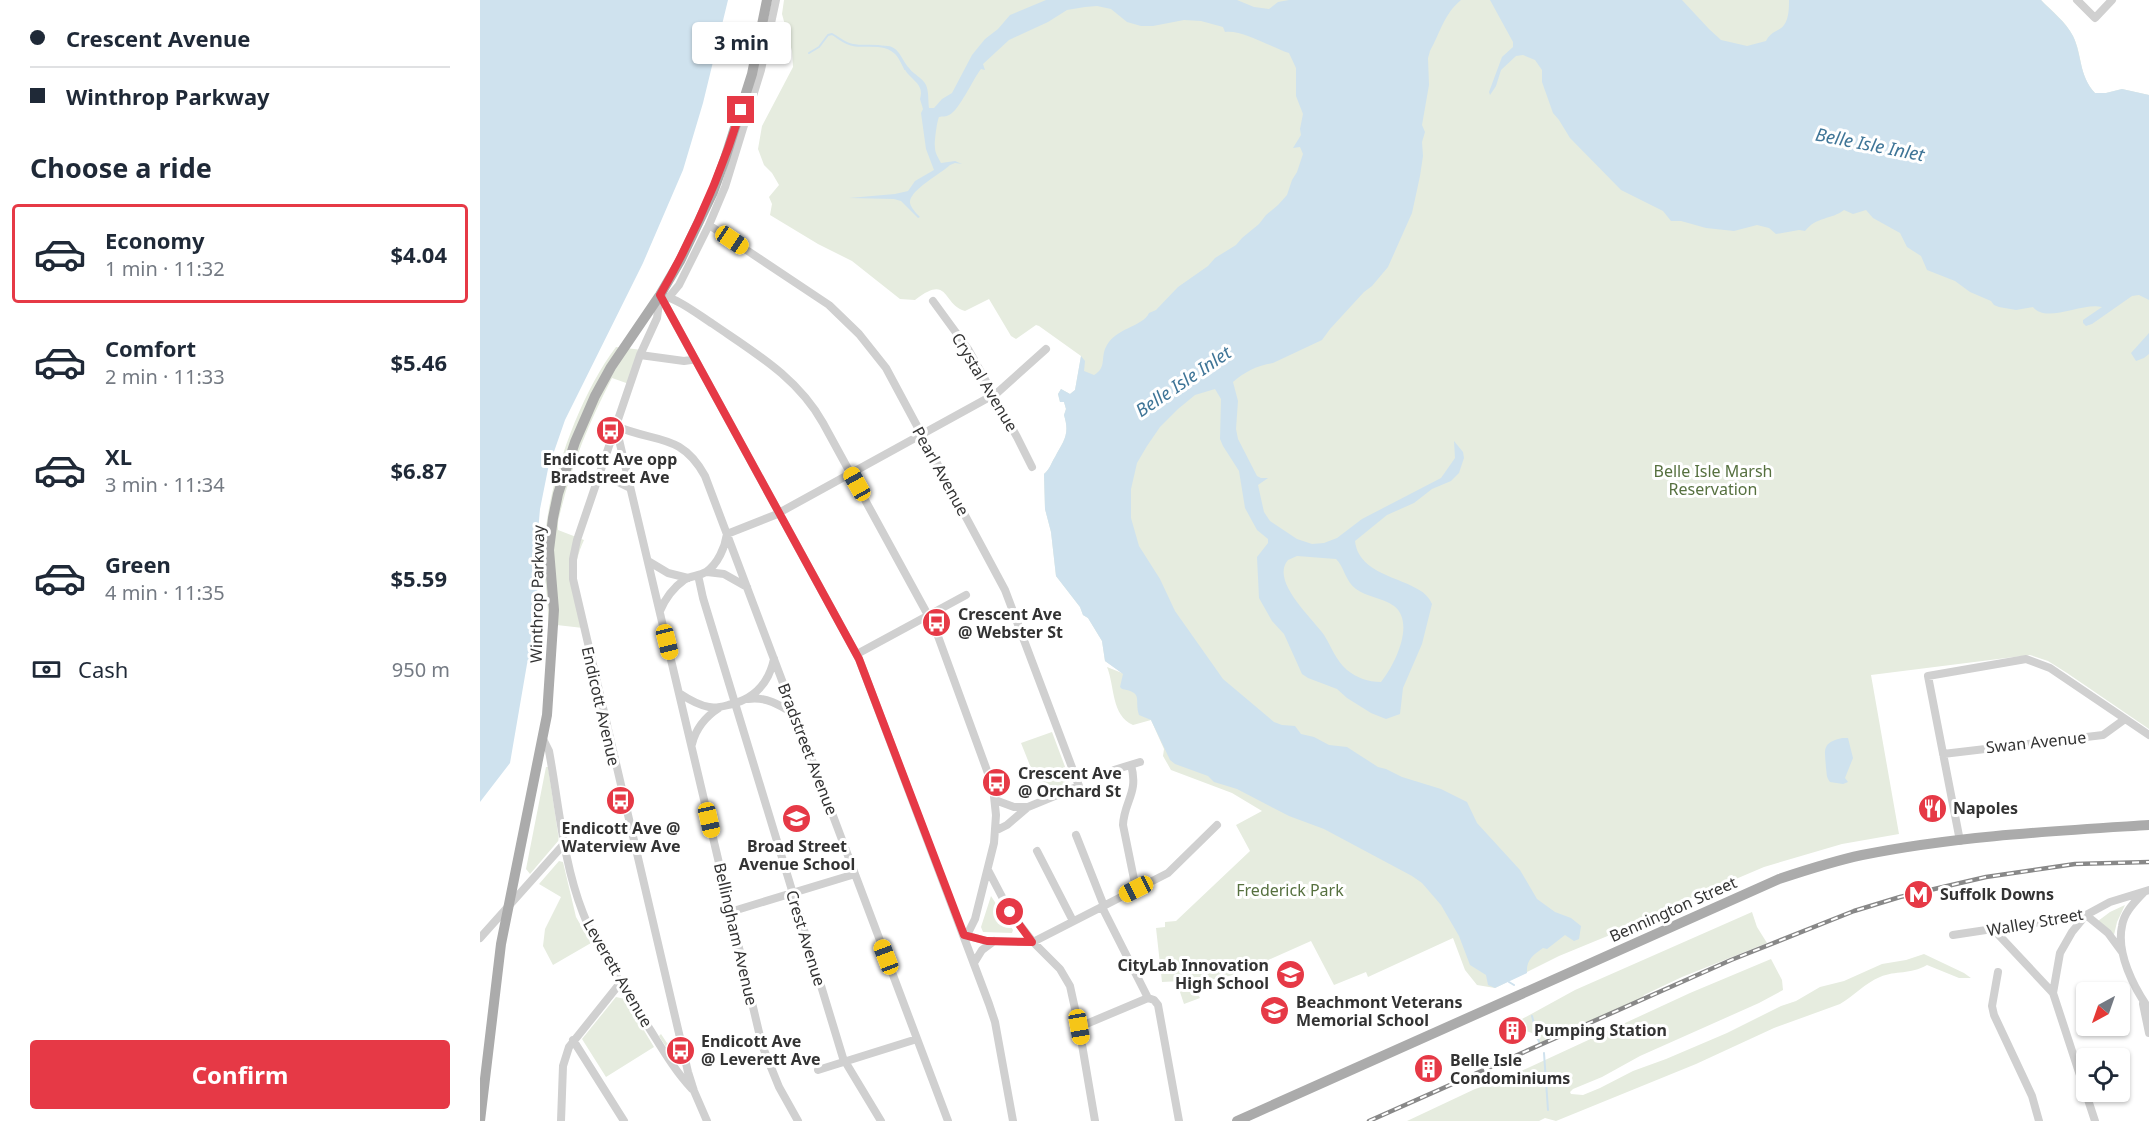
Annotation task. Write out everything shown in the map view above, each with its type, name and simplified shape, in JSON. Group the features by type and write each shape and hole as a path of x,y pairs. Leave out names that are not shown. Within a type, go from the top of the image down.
{"main road":[{"name":"Winthrop Parkway","path":"480,1121 494,995 508,907 543,739 554,615 549,560 550,540 559,489 575,442 597,391 614,362 664,296 722,170 754,63 767,0"},
{"name":"Bennington Street","path":"1238,1121 1779,879 1863,855 1960,840 2149,825"}],"street":[{"path":"664,296 677,287 709,225 725,187 765,54 776,0"},
{"path":"2077,0 2095,18 2112,0"},
{"name":"Pearl Avenue","path":"709,225 814,294 848,323 869,345 886,368 996,571 1012,605 1079,786 1028,807"},
{"path":"664,296 693,357 857,654 993,1016 1013,1121"},
{"path":"664,296 758,354 788,377 815,409 936,631 987,768 995,800 995,831 988,870 975,919 969,931 964,935"},
{"name":"Endicott Avenue","path":"664,296 640,355 575,549 574,589 694,1092 707,1121"},
{"name":"Crystal Avenue","path":"933,301 962,340 1032,467"},
{"path":"707,572 723,550 727,534 779,513 994,395 1046,350"},
{"path":"640,355 687,361 693,357"},
{"name":"Bellingham Avenue","path":"616,426 764,1050 779,1087 798,1121"},
{"name":"Bradstreet Avenue","path":"616,426 633,433 663,439 679,447 690,455 705,476 948,1121"},
{"path":"597,480 611,480 630,488"},
{"path":"648,560 668,573 688,578"},
{"path":"660,611 673,591 688,578 707,572 728,576 747,587"},
{"name":"Crest Avenue","path":"698,575 703,598 844,1061 881,1121"},
{"path":"857,654 966,595"},
{"path":"748,699 764,683 774,659"},
{"path":"1960,840 1928,676 2026,659 2050,668 2149,735"},
{"path":"679,693 703,705 720,707 759,698 770,701 795,715"},
{"path":"692,747 695,735 703,722 720,707"},
{"name":"Swan Avenue","path":"1943,754 2103,735 2125,719"},
{"name":"Leverett Avenue","path":"543,739 549,752 564,844 584,916 621,982 672,1064 694,1092"},
{"path":"1114,770 1136,764 1134,786 1123,822 1136,889"},
{"path":"995,800 1014,807 1028,807"},
{"path":"995,831 1028,807"},
{"path":"964,935 995,941 1032,942 1171,871 1217,825"},
{"path":"1076,835 1103,906 1148,998"},
{"path":"481,934 564,844"},
{"path":"1037,851 1073,921"},
{"path":"988,870 1006,907 1032,942 1056,965 1067,980 1079,1027 1095,1121"},
{"path":"730,912 855,874"},
{"path":"2147,891 2126,914 2121,928 2123,952 2141,999 2149,1033"},
{"name":"Walley Street","path":"1953,935 2086,915 2110,902 2147,891"},
{"path":"2095,1121 2053,993 2055,969 2060,953 2072,932 2086,915 2108,933 2123,952"},
{"path":"1994,930 2053,993"},
{"path":"974,963 982,950 995,941"},
{"path":"1998,972 1992,1006 1994,1015 2032,1096 2039,1121"},
{"path":"561,1121 563,1064 573,1040 621,982"},
{"path":"1079,1027 1148,998 1154,1000 1158,1005 1179,1121"},
{"path":"2141,999 2149,1009"},
{"path":"818,1070 917,1039"},
{"path":"573,1040 624,1121"}],"green space":[{"path":"784,0 2041,0 2070,31 2076,43 2083,72 2095,93 2122,89 2149,95 2149,729 2048,661 2030,655 1871,675 1899,834 1842,844 1764,867 1559,956 1495,988 1477,985 1465,970 1453,938 1368,977 1366,972 1334,985 1311,941 1220,979 1162,982 1156,928 1165,927 1165,922 1176,921 1250,851 1236,825 1262,811 1232,793 1171,770 1163,756 1164,749 1151,720 1133,725 1121,715 1117,708 1107,667 1122,673 1105,661 1102,641 1088,618 1083,615 1080,607 1056,576 1051,532 1045,509 1044,474 1066,433 1064,415 1066,409 1064,402 1060,402 1058,394 1061,389 1070,394 1075,390 1081,356 1036,325 1016,339 1011,336 989,299 965,311 952,303 940,290 934,289 926,292 915,300 900,299 852,261 818,244 770,215 772,204 769,197 779,185 764,165 758,149 762,126 793,67 792,51 782,14"},
{"path":"616,347 643,350 629,384 612,378 603,396 574,466 558,522 558,530 584,540 579,552 576,573 583,628 548,624 544,551 551,500 566,444 577,417 589,391"},
{"path":"1052,732 1070,780 1067,785 1044,794 1021,743"},
{"path":"546,767 548,767 559,840 530,874 526,869"},
{"path":"559,861 563,862 576,917 591,943 553,965 543,946 545,929 561,897 539,884"},
{"path":"991,896 1013,930 1012,933 983,932 981,927"},
{"path":"2125,905 2117,922 2114,935 2098,921"},
{"path":"1752,912 1757,927 1767,943 1682,977 1642,998 1540,1044 1532,1033 1526,1031 1522,1019 1575,990"},
{"path":"1924,954 1971,978 1959,978 1927,965 1915,970 1880,977 1840,1004 1774,1028 1696,1064 1556,1121 1545,1118 1539,1121 1407,1121 1475,1089 1511,1077 1690,993 1771,959 1782,980 1783,990 1640,1056 1602,1077 1573,1089 1571,1094 1583,1095 1600,1088 1633,1071 1727,1033 1796,1001 1820,987 1844,981 1882,964"},
{"path":"1193,984 1200,998 1184,1004 1178,986"},
{"path":"616,997 625,999 654,1047 606,1077 582,1039"},
{"path":"661,1034 667,1043 674,1040 679,1060 675,1061 659,1036"}],"water":[{"path":"480,0 728,0 703,103 683,170 643,263 565,420 548,469 540,509 536,555 539,639 534,654 527,664 510,763 480,802"},
{"path":"1046,0 1237,0 1254,7 1269,9 1278,2 1289,0 1461,0 1446,18 1428,58 1429,85 1422,125 1425,132 1422,142 1423,156 1420,176 1412,213 1388,267 1322,340 1273,363 1251,370 1233,382 1238,401 1236,429 1238,439 1257,476 1268,478 1258,485 1264,512 1270,521 1297,539 1312,544 1324,543 1337,538 1362,519 1441,478 1455,458 1454,441 1463,452 1464,458 1459,473 1451,481 1432,489 1414,503 1387,515 1355,541 1359,554 1367,564 1417,588 1432,604 1422,644 1403,688 1400,714 1386,719 1371,713 1337,689 1302,674 1284,634 1272,621 1259,598 1257,557 1268,543 1268,539 1257,530 1245,508 1239,471 1220,439 1221,399 1215,389 1195,395 1178,409 1160,427 1147,446 1137,463 1131,489 1131,518 1139,546 1160,579 1175,611 1223,679 1274,722 1295,726 1301,734 1314,737 1329,745 1347,747 1378,767 1441,789 1467,802 1477,823 1520,870 1537,899 1581,926 1579,939 1574,941 1565,935 1547,949 1543,948 1536,953 1529,961 1527,973 1495,988 1488,985 1486,975 1470,965 1459,936 1441,905 1422,883 1324,829 1289,816 1237,789 1214,782 1208,776 1170,760 1151,720 1139,715 1136,695 1120,687 1123,674 1105,661 1102,641 1088,618 1083,615 1080,607 1056,576 1051,532 1045,509 1044,474 1066,433 1064,415 1066,409 1064,402 1060,402 1058,394 1061,389 1070,394 1075,390 1081,356 1085,361 1084,371 1094,375 1098,372 1102,367 1105,349 1115,336 1156,310 1178,287 1236,245 1287,195 1303,154 1300,147 1293,148 1301,135 1303,114 1296,96 1296,68 1289,53 1240,33 1225,32 1223,27 1201,21 1184,20 1141,26 1127,22 1111,9 1097,6 1067,10 1048,22 1009,40 983,64 985,70 981,69 953,112 939,117 935,142 937,156 941,163 955,161 962,164 950,165 912,196 911,205 920,217 918,218 901,201 894,199 849,198 908,191 915,181 934,170 926,149 920,87 908,74 895,53 882,46 896,49 911,70 924,82 928,91 929,108 934,108 952,93 972,55 1010,15","holes":["1297,556 1336,559 1349,582 1356,589 1390,603 1400,613 1403,623 1401,644 1392,666 1381,682 1359,677 1343,666 1324,635 1295,599 1284,578 1284,569 1288,560"]},
{"path":"1490,0 1682,0 1721,40 1747,46 1766,41 1782,27 1788,16 1789,0 2041,0 2073,36 2083,73 2095,93 2122,89 2149,95 2149,300 2139,295 2132,296 2086,326 2083,320 2102,307 2094,306 2046,313 2039,312 2033,307 2016,310 1999,307 1970,292 1955,281 1927,270 1921,256 1907,247 1900,233 1873,218 1866,210 1853,214 1844,210 1819,220 1805,231 1776,234 1769,228 1757,225 1734,231 1671,221 1663,211 1621,190 1570,138 1553,113 1542,82 1542,70 1535,60 1523,55 1516,56 1501,70 1496,86 1490,95 1489,92 1502,57 1513,47 1513,42"},
{"path":"2149,333 2149,354 2136,361 2131,353"},
{"path":"1842,738 1848,738 1853,758 1845,778 1848,782 1843,784 1830,782 1825,756 1827,745"}],"waterway":[{"path":"809,53 832,34 850,44 888,48 894,51 905,69"},
{"name":"Belle Isle Inlet","path":"1509,982 1514,985"},
{"path":"1532,1016 1539,1042"},
{"path":"1544,1053 1548,1110"}],"railway":[{"path":"1369,1121 1731,960 1854,911 1900,897 1986,877 2075,864 2149,862"}],"place":[{"name":"Endicott Ave opp Bradstreet Ave","path":"610,431"},
{"name":"Crescent Ave @ Webster St","path":"937,623"},
{"name":"Crescent Ave @ Orchard St","path":"997,782"},
{"name":"Endicott Ave @ Waterview Ave","path":"621,800"},
{"name":"Napoles","path":"1932,808"},
{"name":"Broad Street Avenue School","path":"797,818"},
{"name":"Suffolk Downs","path":"1919,894"},
{"name":"CityLab Innovation High School","path":"1290,974"},
{"name":"Beachmont Veterans Memorial School","path":"1275,1011"},
{"name":"Pumping Station","path":"1513,1030"},
{"name":"Endicott Ave @ Leverett Ave","path":"680,1050"},
{"name":"Belle Isle Condominiums","path":"1429,1069"}],"route":[{"path":"741,110 722,170 705,209 684,254 660,295 859,659 964,935 987,941 1032,942 1010,912"}],"park label":[{"name":"Belle Isle Marsh Reservation","path":"1713,480"},
{"name":"Frederick Park","path":"1290,890"}]}
